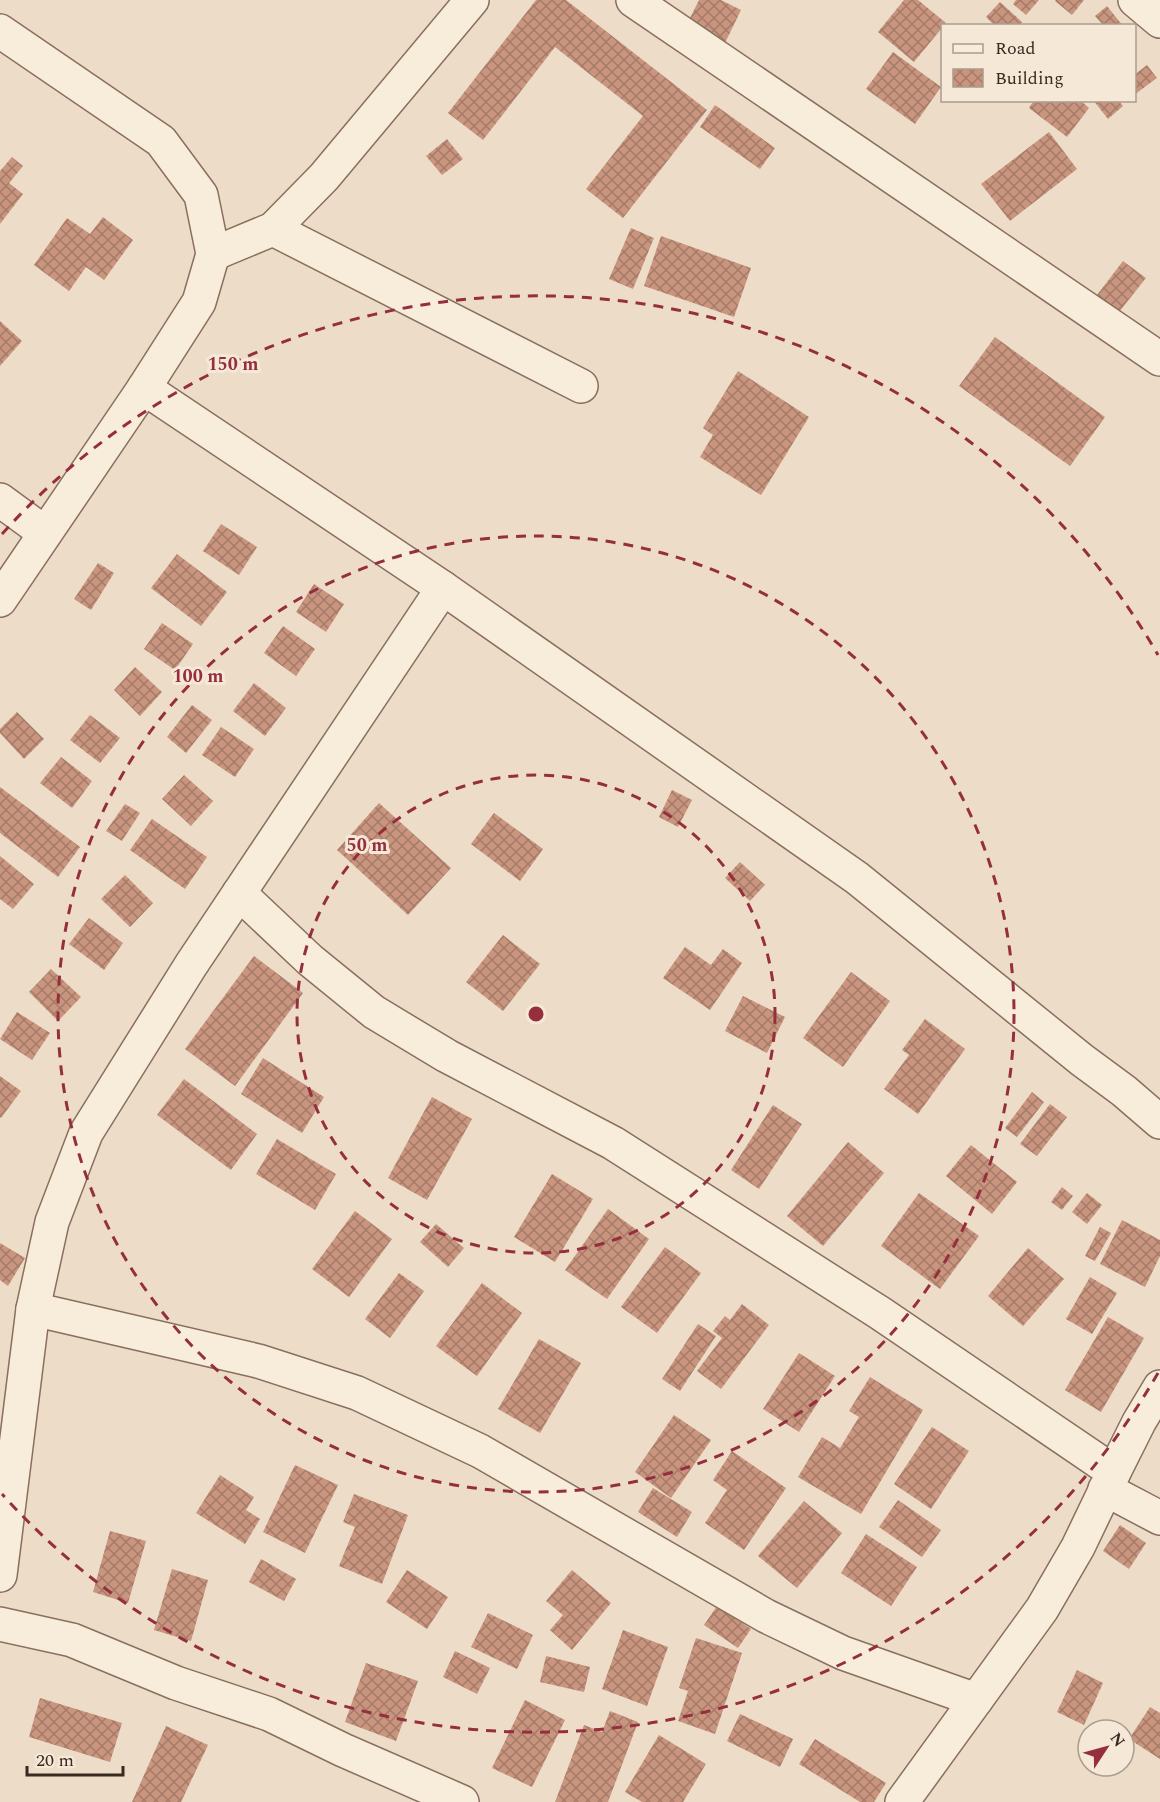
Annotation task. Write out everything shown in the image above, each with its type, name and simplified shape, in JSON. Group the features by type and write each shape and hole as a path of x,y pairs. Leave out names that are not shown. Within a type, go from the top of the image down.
{"street":[{"path":"213,254 273,229 324,177 472,0"},
{"path":"633,0 1160,359"},
{"path":"1135,0 1160,21"},
{"path":"0,31 161,141 201,195 213,254 199,302 144,388 0,600"},
{"path":"273,229 581,386"},
{"path":"144,388 443,588 857,878 1160,1122"},
{"path":"0,500 45,533"},
{"path":"0,1575 33,1309 52,1222 86,1133 239,892 443,588"},
{"path":"239,892 310,960 374,1012 447,1056 613,1143 880,1313 1160,1518"},
{"path":"33,1309 258,1361 357,1393 480,1451 766,1616 843,1653 976,1700"},
{"path":"902,1802 1042,1609 1078,1547 1109,1480 1160,1387"},
{"path":"0,1624 72,1640 176,1683 269,1714 462,1802"}],"building":[{"path":"536,0 566,0 707,110 623,218 586,189 643,116 555,47 483,140 448,113"},
{"path":"699,0 721,0 741,10 725,43 687,24"},
{"path":"904,0 918,0 946,23 941,24 941,29 914,62 878,32"},
{"path":"1016,0 1039,0 1026,15 1013,4"},
{"path":"1056,0 1084,0 1072,15"},
{"path":"1000,2 1022,22 1020,24 993,24 986,17"},
{"path":"1107,6 1121,24 1102,24 1095,16"},
{"path":"893,52 941,87 915,124 866,89"},
{"path":"1147,65 1157,78 1136,94 1136,73"},
{"path":"1033,102 1082,102 1089,108 1067,137 1029,108"},
{"path":"1095,102 1120,102 1123,106 1108,119"},
{"path":"715,105 775,148 760,169 700,127"},
{"path":"1049,132 1077,169 1010,221 981,184"},
{"path":"447,139 463,159 442,175 426,156"},
{"path":"12,157 23,166 9,183 23,194 0,224 0,171"},
{"path":"103,217 133,240 104,280 86,267 69,291 34,265 67,218 90,234"},
{"path":"631,228 654,238 633,289 609,279"},
{"path":"661,236 751,268 734,317 644,286"},
{"path":"1123,261 1146,278 1119,312 1097,295"},
{"path":"0,321 22,341 0,366"},
{"path":"995,337 1105,417 1070,466 959,386"},
{"path":"738,371 809,417 761,495 700,457 713,435 703,428"},
{"path":"221,524 257,547 239,575 203,551"},
{"path":"177,554 227,592 201,626 151,588"},
{"path":"98,563 114,573 91,610 74,599"},
{"path":"314,584 344,604 326,632 296,612"},
{"path":"162,623 193,644 175,670 144,649"},
{"path":"283,626 315,649 296,676 264,653"},
{"path":"135,667 162,692 140,716 114,690"},
{"path":"254,683 286,708 265,736 233,711"},
{"path":"192,705 212,720 186,753 167,737"},
{"path":"17,712 44,739 24,759 0,733 0,729"},
{"path":"90,715 120,738 100,763 70,740"},
{"path":"221,727 254,749 235,777 202,755"},
{"path":"61,757 92,781 72,808 40,783"},
{"path":"184,775 213,801 191,826 162,799"},
{"path":"0,787 80,847 58,877 0,833"},
{"path":"672,790 692,800 678,827 659,817"},
{"path":"379,803 451,868 408,915 337,850"},
{"path":"125,804 140,813 122,841 106,831"},
{"path":"494,813 543,849 520,881 471,844"},
{"path":"152,819 207,857 185,889 130,850"},
{"path":"0,856 34,884 13,909 0,899"},
{"path":"740,862 765,885 750,901 725,878"},
{"path":"125,875 153,903 130,927 101,899"},
{"path":"89,918 123,943 104,970 69,944"},
{"path":"503,935 540,964 503,1011 466,982"},
{"path":"685,947 711,965 723,949 742,963 710,1010 663,978"},
{"path":"254,956 303,993 235,1086 185,1049"},
{"path":"51,969 81,997 58,1021 29,992"},
{"path":"851,972 890,1001 843,1067 803,1038"},
{"path":"743,996 785,1017 767,1053 725,1031"},
{"path":"17,1012 50,1033 32,1060 0,1039"},
{"path":"925,1019 965,1049 918,1114 884,1089 909,1055 902,1050"},
{"path":"263,1058 324,1097 302,1133 241,1094"},
{"path":"0,1076 21,1091 1,1118 0,1117"},
{"path":"184,1079 257,1134 231,1170 157,1115"},
{"path":"1032,1092 1044,1102 1017,1137 1005,1128"},
{"path":"432,1097 472,1119 427,1200 388,1178"},
{"path":"1050,1104 1067,1117 1037,1156 1020,1144"},
{"path":"773,1105 802,1124 759,1189 731,1170"},
{"path":"277,1139 336,1174 315,1210 256,1174"},
{"path":"848,1142 884,1173 823,1246 787,1216"},
{"path":"971,1145 1017,1182 992,1214 946,1176"},
{"path":"552,1174 593,1199 555,1262 514,1237"},
{"path":"1062,1187 1073,1196 1062,1210 1051,1202"},
{"path":"919,1193 979,1236 940,1289 881,1246"},
{"path":"1087,1193 1102,1205 1087,1224 1072,1212"},
{"path":"608,1209 649,1239 607,1299 565,1270"},
{"path":"355,1211 392,1239 349,1297 312,1269"},
{"path":"1122,1220 1160,1240 1160,1256 1145,1287 1100,1264"},
{"path":"436,1224 464,1248 448,1267 420,1242"},
{"path":"1100,1227 1111,1233 1095,1261 1085,1256"},
{"path":"0,1243 25,1258 8,1286 0,1280"},
{"path":"665,1247 701,1273 657,1333 621,1307"},
{"path":"1028,1248 1064,1279 1023,1326 988,1296"},
{"path":"399,1273 424,1291 390,1338 365,1319"},
{"path":"1090,1277 1117,1293 1092,1334 1066,1319"},
{"path":"482,1283 522,1313 477,1376 436,1346"},
{"path":"742,1304 769,1325 721,1389 697,1371 722,1338 713,1331 725,1316 730,1320"},
{"path":"1108,1317 1144,1338 1101,1412 1065,1390"},
{"path":"698,1324 716,1336 680,1391 662,1379"},
{"path":"539,1339 581,1363 540,1433 498,1409"},
{"path":"799,1353 835,1376 799,1432 763,1409"},
{"path":"870,1377 923,1410 861,1514 798,1477 822,1437 840,1448 859,1417 849,1411"},
{"path":"674,1415 711,1440 671,1498 635,1472"},
{"path":"932,1427 969,1451 931,1509 894,1484"},
{"path":"732,1451 786,1488 744,1550 705,1523 727,1490 713,1480"},
{"path":"295,1465 338,1485 305,1553 263,1532"},
{"path":"220,1475 254,1497 246,1510 260,1519 245,1544 196,1513"},
{"path":"653,1488 692,1512 677,1537 638,1512"},
{"path":"354,1494 408,1515 382,1584 339,1566 355,1527 343,1522"},
{"path":"898,1500 941,1530 922,1557 879,1527"},
{"path":"804,1501 842,1533 797,1588 758,1556"},
{"path":"1120,1525 1146,1543 1129,1569 1103,1551"},
{"path":"110,1531 146,1541 128,1603 93,1592"},
{"path":"866,1534 917,1567 891,1606 841,1573"},
{"path":"261,1559 296,1579 284,1601 249,1582"},
{"path":"172,1569 208,1580 191,1641 154,1630"},
{"path":"407,1570 448,1597 427,1629 386,1602"},
{"path":"572,1570 611,1603 572,1650 550,1630 563,1615 546,1601"},
{"path":"717,1606 751,1629 738,1648 704,1625"},
{"path":"488,1613 533,1635 517,1669 471,1647"},
{"path":"623,1630 668,1647 647,1706 602,1689"},
{"path":"696,1638 742,1653 715,1734 678,1721 688,1691 679,1688"},
{"path":"455,1651 490,1668 477,1694 443,1677"},
{"path":"546,1656 590,1667 584,1692 540,1682"},
{"path":"366,1663 418,1681 396,1741 345,1722"},
{"path":"1077,1670 1103,1683 1087,1718 1076,1718 1076,1721 1057,1712"},
{"path":"40,1698 122,1723 110,1762 29,1737"},
{"path":"525,1700 565,1720 532,1787 492,1768"},
{"path":"1150,1707 1160,1713 1160,1759 1136,1744 1136,1728"},
{"path":"610,1711 638,1722 608,1802 555,1802 584,1725 602,1732"},
{"path":"740,1714 793,1739 780,1767 727,1741"},
{"path":"166,1726 208,1745 181,1802 132,1802"},
{"path":"659,1735 706,1764 683,1802 642,1802 625,1792"},
{"path":"815,1739 886,1783 874,1802 860,1802 799,1764"}]}
